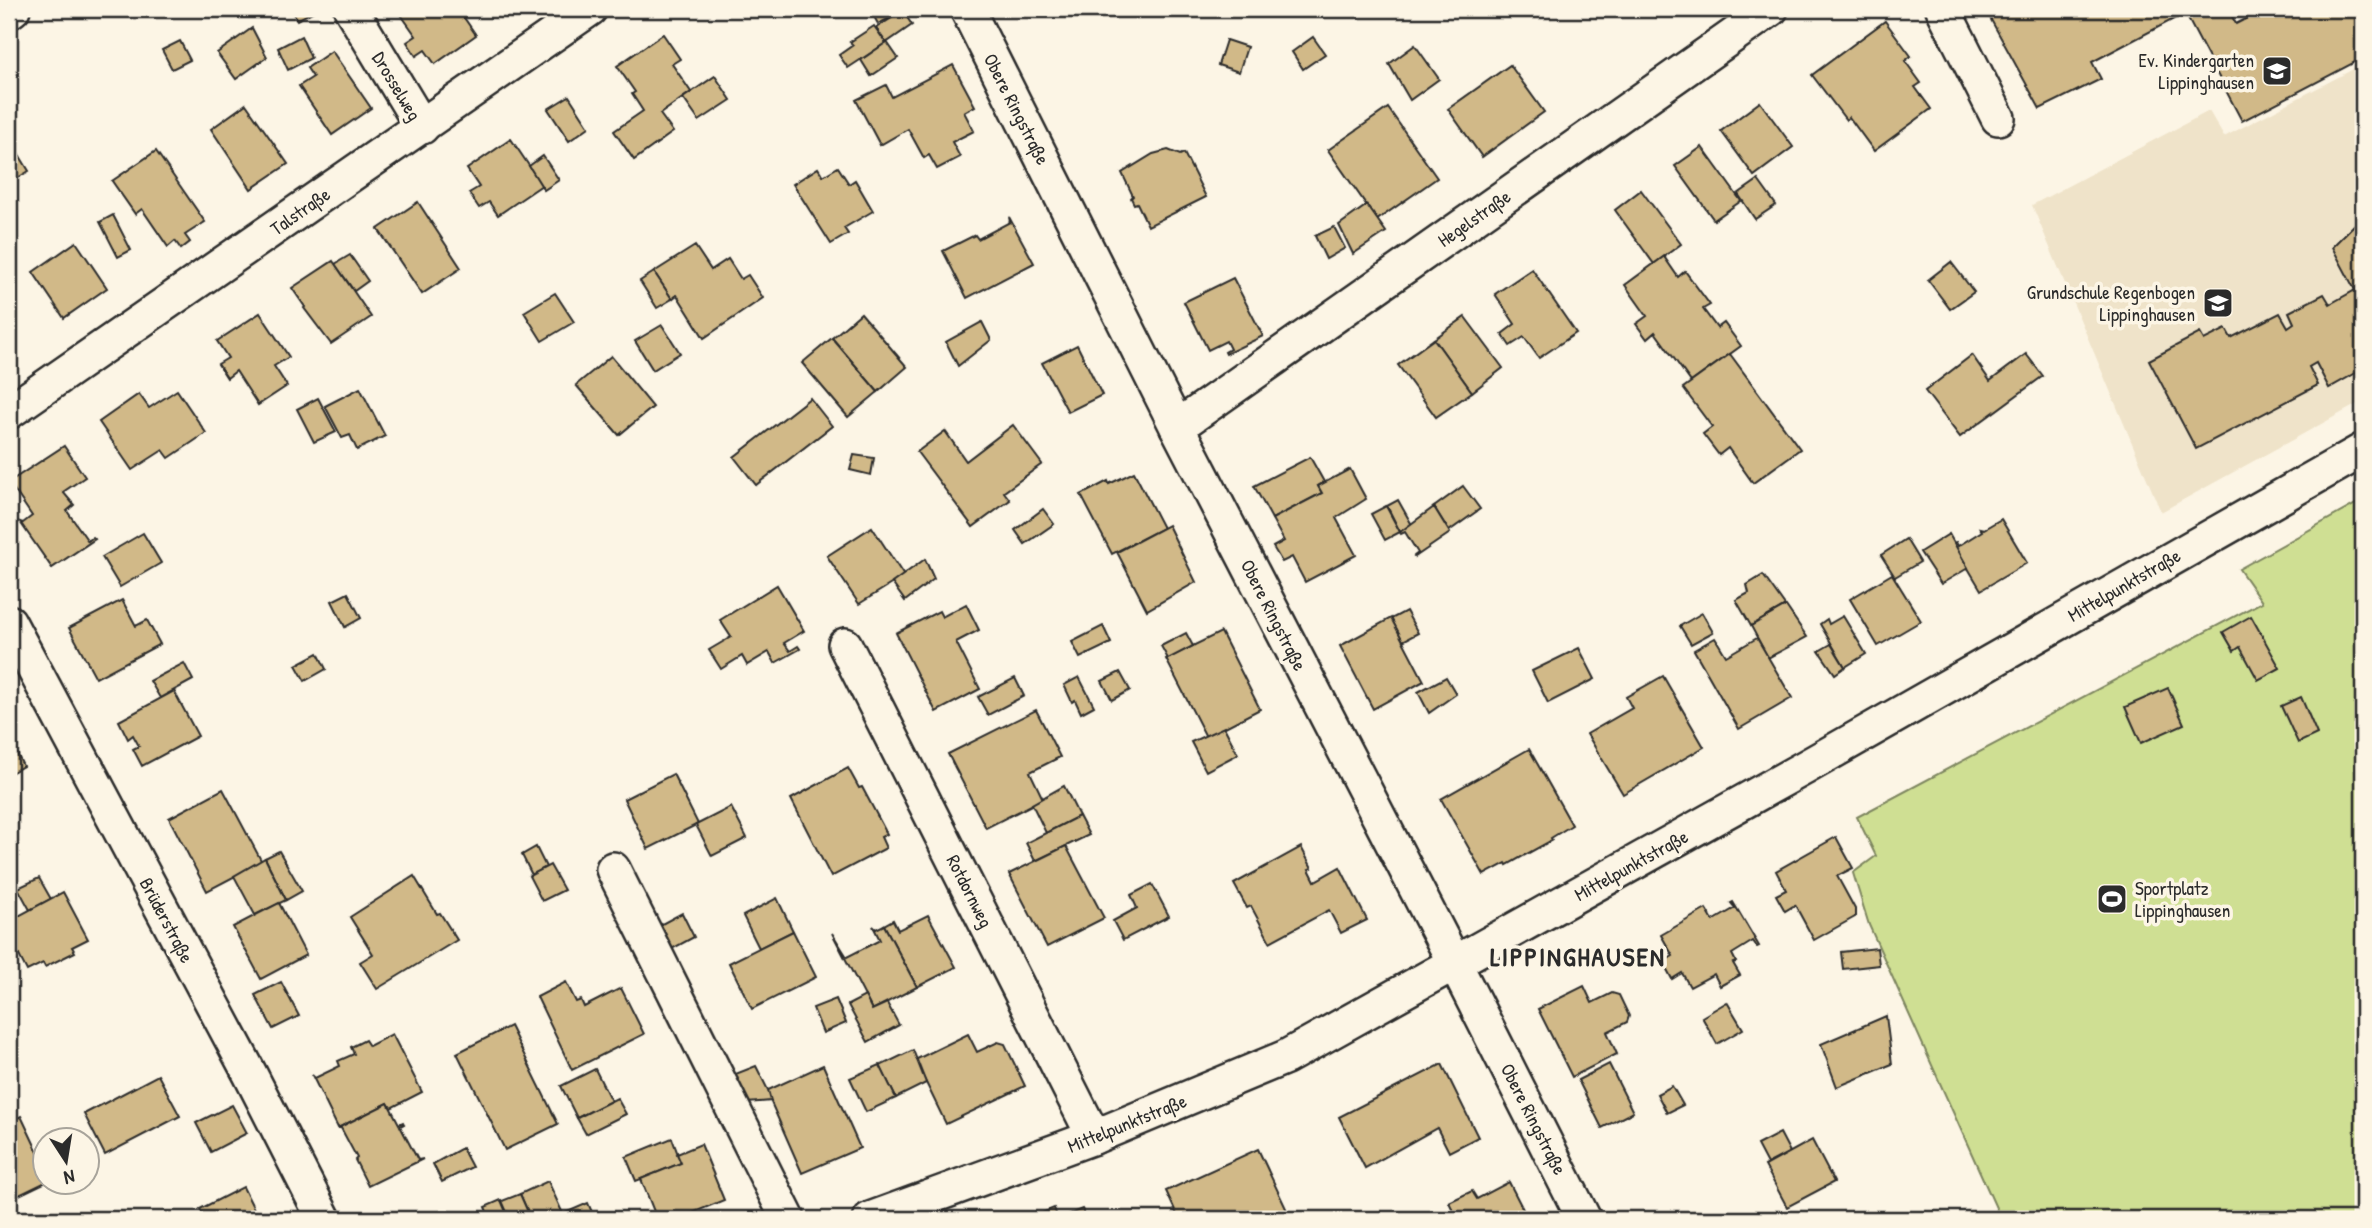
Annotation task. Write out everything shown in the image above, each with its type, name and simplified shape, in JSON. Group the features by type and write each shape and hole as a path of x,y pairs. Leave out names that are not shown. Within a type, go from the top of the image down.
{"street":[{"path":"9,12 13,9"},
{"name":"Drosselweg","path":"351,9 422,127"},
{"name":"Talstraße","path":"9,412 590,9"},
{"name":"Obere Ringstraße","path":"967,9 1177,427 1584,1219"},
{"name":"Hegelstraße","path":"1177,427 1771,9"},
{"path":"1943,9 1998,118"},
{"name":"Mittelpunktstraße","path":"870,1219 942,1208 1094,1138 1286,1057 2363,450"},
{"name":"Brüderstraße","path":"9,622 250,1074 324,1219"},
{"name":"Rotdornweg","path":"845,645 1094,1138"},
{"path":"613,869 788,1219"}],"shaded area":[{"name":"Grundschule Regenbogen Lippinghausen","path":"2363,64 2363,401 2161,512 2032,205 2209,111 2224,137"}],"green space":[{"name":"Sportplatz Lippinghausen","path":"2363,500 2363,1219 2001,1219 1869,925 1853,873 1876,856 1857,817 2262,602 2239,569"}],"building":[{"path":"291,9 315,9 316,10 297,20"},
{"path":"397,9 458,9 476,35 435,64 425,50 416,56 407,42 416,36"},
{"path":"870,9 888,9 892,17 878,24"},
{"name":"Ev. Kindergarten Lippinghausen","path":"2007,9 2228,9 2236,24 2265,9 2363,9 2363,58 2242,121 2185,13 2092,62 2101,79 2040,109 1990,18"},
{"path":"903,11 912,25 886,43 876,28"},
{"path":"1885,21 1911,56 1905,61 1921,83 1915,87 1931,109 1874,151 1849,117 1846,120 1812,75"},
{"path":"874,26 886,43 848,68 839,55 853,45 850,42"},
{"path":"252,28 267,57 236,79 217,53"},
{"path":"663,34 680,59 672,64 691,92 660,114 673,132 634,160 614,131 643,111 632,94 635,92 617,66"},
{"path":"301,36 311,58 288,70 278,48"},
{"path":"1313,37 1325,54 1303,69 1292,52"},
{"path":"1226,40 1247,47 1239,72 1218,65"},
{"path":"180,41 190,60 172,69 162,50"},
{"path":"887,42 898,58 871,76 861,60"},
{"path":"1415,45 1439,79 1410,100 1389,64"},
{"path":"332,51 371,108 332,135 299,86 313,77 307,68"},
{"path":"953,65 975,106 964,112 974,131 952,142 960,157 937,169 929,155 924,158 908,129 880,145 856,100 886,85 892,97"},
{"path":"1510,65 1544,112 1482,157 1448,109"},
{"path":"715,76 731,100 699,121 683,98"},
{"path":"569,96 589,127 569,141 548,109"},
{"path":"1760,102 1793,147 1754,176 1721,131"},
{"path":"246,104 288,164 251,189 211,129"},
{"path":"1388,108 1437,178 1377,220 1328,150"},
{"path":"9,138 29,171 9,183"},
{"path":"511,139 542,185 498,215 489,202 479,208 469,193 479,187 467,169"},
{"path":"1702,147 1741,201 1714,220 1675,166"},
{"path":"1168,150 1180,155 1184,153 1206,197 1148,226 1137,203 1134,204 1131,198 1133,196 1122,173 1153,154"},
{"path":"156,151 205,222 185,235 190,242 181,249 175,241 168,247 142,209 135,214 112,181"},
{"path":"543,156 559,180 544,190 529,166"},
{"path":"838,167 849,184 855,180 873,211 844,228 848,234 831,244 793,184 818,168 823,176"},
{"path":"1758,180 1776,205 1755,219 1738,194"},
{"path":"1641,190 1681,244 1654,264 1615,210"},
{"path":"418,202 461,268 422,294 378,229"},
{"path":"1367,205 1386,232 1353,254 1339,225"},
{"path":"113,215 131,250 118,257 100,222"},
{"path":"2363,216 2363,369 2329,388 2316,363 2309,367 2318,385 2196,449 2149,360 2200,333 2204,340 2226,329 2231,338 2280,313 2288,327 2294,323 2289,312 2324,294 2330,304 2355,290 2332,247"},
{"path":"1009,217 1034,263 967,298 943,251 975,235 978,239 1010,222"},
{"path":"1334,227 1345,248 1326,259 1315,236"},
{"path":"76,242 107,288 64,318 33,272"},
{"path":"695,246 711,270 728,259 741,279 748,275 763,298 704,338 677,295 672,299 654,272"},
{"path":"350,255 368,281 354,291 335,264"},
{"path":"1666,255 1665,258 1678,277 1685,271 1710,305 1703,309 1717,328 1724,323 1741,346 1691,382 1655,332 1647,339 1636,324 1647,316 1625,285"},
{"path":"333,261 371,317 331,344 292,288"},
{"path":"1951,262 1974,292 1950,309 1928,280"},
{"path":"1532,269 1576,333 1539,358 1524,337 1510,346 1502,334 1515,324 1495,294"},
{"path":"654,272 672,299 657,308 640,281"},
{"path":"1233,278 1263,336 1226,354 1230,349 1226,341 1208,350 1184,302"},
{"path":"555,293 574,322 542,341 524,312"},
{"path":"260,313 289,357 274,366 287,386 258,405 236,371 227,378 218,364 228,358 217,341"},
{"path":"861,313 907,367 878,392 832,338"},
{"path":"1465,317 1503,368 1472,392 1434,339"},
{"path":"982,322 991,340 958,366 946,342"},
{"path":"662,325 680,353 653,370 635,341"},
{"path":"832,338 878,392 848,417 802,363"},
{"path":"1434,339 1472,392 1436,417 1398,365"},
{"path":"1077,345 1102,395 1068,412 1042,363"},
{"path":"1730,354 1800,449 1753,483 1728,448 1719,455 1703,434 1712,427 1683,388"},
{"path":"2026,354 2043,376 1960,437 1925,391 1972,355 1990,381"},
{"path":"611,356 653,407 619,435 576,385"},
{"path":"360,388 385,436 357,450 350,435 342,438 325,406"},
{"path":"177,390 206,433 169,458 163,450 132,470 99,422 139,394 149,408"},
{"path":"318,398 336,432 314,442 297,409"},
{"path":"810,398 832,426 756,485 734,457"},
{"path":"1013,425 1042,464 1004,492 1010,500 973,527 917,452 945,431 966,461"},
{"path":"64,446 85,477 63,492 74,505 67,511 88,541 93,537 95,539 52,568 20,522 23,523 32,516 9,482"},
{"path":"854,455 874,458 871,475 850,470"},
{"path":"1310,457 1324,482 1318,486 1322,493 1272,519 1254,486"},
{"path":"1350,469 1366,499 1336,518 1356,555 1305,582 1292,557 1282,562 1273,547 1284,541 1272,519 1322,493 1318,486"},
{"path":"1134,472 1163,528 1112,554 1081,495"},
{"path":"1463,486 1480,509 1449,531 1434,507"},
{"path":"1398,500 1412,525 1400,532 1387,506"},
{"path":"1386,506 1400,532 1385,540 1371,514"},
{"path":"1434,507 1450,533 1415,557 1418,553 1405,532 1400,532"},
{"path":"1043,509 1054,524 1025,544 1015,530"},
{"path":"2001,519 2027,563 1981,590 1953,543 1956,542 1958,546 1982,531 1980,528 1984,529"},
{"path":"1168,525 1196,582 1147,610 1117,552"},
{"path":"872,527 904,576 859,604 827,556"},
{"path":"143,533 161,563 120,587 102,557"},
{"path":"1949,534 1968,568 1941,584 1920,552"},
{"path":"1906,539 1920,562 1895,577 1881,555"},
{"path":"925,559 934,579 905,601 892,583"},
{"path":"1892,574 1921,621 1878,646 1850,599"},
{"path":"1763,575 1785,606 1751,626 1736,600 1749,593 1747,585"},
{"path":"777,585 804,631 784,643 790,651 798,646 800,649 775,663 769,652 747,665 742,656 721,669 709,650 731,637 720,620"},
{"path":"348,593 361,618 345,627 332,601"},
{"path":"122,600 136,626 147,620 160,644 96,678 69,628"},
{"path":"966,604 979,630 956,642 980,689 936,712 896,633 939,611 942,617"},
{"path":"1786,606 1807,637 1768,658 1751,626"},
{"path":"1406,611 1418,633 1403,641 1391,619"},
{"path":"1702,613 1713,632 1691,644 1680,626"},
{"path":"1843,616 1866,654 1845,667 1820,624 1827,619 1829,624"},
{"path":"2251,616 2280,668 2258,680 2240,647 2234,651 2223,632"},
{"path":"1391,618 1424,681 1373,709 1340,646"},
{"path":"1103,626 1111,643 1080,658 1072,642"},
{"path":"1221,632 1260,709 1206,737 1166,659"},
{"path":"1186,633 1193,646 1168,659 1161,646"},
{"path":"1715,638 1726,656 1757,638 1792,698 1739,729 1694,650"},
{"path":"1831,644 1845,667 1835,674 1819,651"},
{"path":"1579,648 1595,679 1548,703 1532,671"},
{"path":"318,653 326,669 305,681 296,665"},
{"path":"184,663 193,680 160,698 150,681"},
{"path":"1120,672 1130,690 1112,700 1102,681"},
{"path":"1663,676 1704,747 1623,794 1587,734 1632,708 1626,697"},
{"path":"1079,677 1094,706 1081,713 1064,685"},
{"path":"1446,677 1456,694 1429,713 1418,692"},
{"path":"1015,678 1024,696 988,715 978,697"},
{"path":"2168,688 2184,724 2141,743 2125,707"},
{"path":"174,691 198,736 142,766 133,749 139,746 133,735 128,739 119,721"},
{"path":"2301,697 2317,734 2298,743 2281,706"},
{"path":"1036,710 1060,757 1030,772 1043,799 986,828 948,754"},
{"path":"1224,727 1238,754 1206,771 1191,742"},
{"path":"9,737 23,766 9,774"},
{"path":"1529,749 1572,825 1551,838 1552,840 1484,875 1441,799"},
{"path":"848,768 859,788 862,787 887,834 881,837 886,848 831,877 791,799"},
{"path":"673,774 698,824 648,849 624,799"},
{"path":"1064,786 1079,816 1046,833 1032,804"},
{"path":"223,789 262,862 207,891 169,818"},
{"path":"731,807 747,838 712,856 696,825"},
{"path":"1079,816 1089,835 1035,861 1026,843"},
{"path":"1836,837 1853,868 1837,876 1855,909 1855,917 1814,940 1795,905 1785,911 1776,895 1786,890 1776,871"},
{"path":"1066,846 1104,918 1047,947 1009,874"},
{"path":"536,847 546,867 532,875 522,855"},
{"path":"1301,847 1312,868 1309,869 1315,881 1340,867 1367,920 1341,933 1329,910 1270,942 1251,906 1247,908 1234,884"},
{"path":"279,851 302,891 286,900 265,858"},
{"path":"265,858 286,900 255,915 234,876"},
{"path":"550,865 564,890 542,901 529,876"},
{"path":"414,876 437,914 440,913 457,940 377,989 360,962 373,954 350,917"},
{"path":"39,878 51,899 30,910 18,888"},
{"path":"1152,884 1169,916 1123,940 1113,921 1137,908 1131,895"},
{"path":"63,892 88,939 72,947 75,952 45,967 43,963 27,971 9,936 9,921"},
{"path":"777,898 793,931 759,948 743,916"},
{"path":"1733,902 1759,946 1753,941 1732,954 1736,962 1733,963 1740,975 1720,986 1714,974 1690,987 1682,973 1672,979 1663,962 1673,956 1661,935 1706,909 1713,921 1735,908 1731,903"},
{"path":"279,903 306,955 261,979 233,927"},
{"path":"682,913 694,937 670,950 658,926"},
{"path":"928,915 956,967 917,987 884,925 893,920 898,930"},
{"path":"884,925 917,987 872,1010 832,933 847,957 880,940 873,926 876,929"},
{"path":"793,931 816,977 752,1009 729,963"},
{"path":"1877,948 1879,965 1843,969 1841,952"},
{"path":"281,982 299,1016 273,1029 255,995"},
{"path":"566,982 576,1002 581,1000 584,1007 621,988 644,1034 572,1070 537,997"},
{"path":"1584,986 1592,1003 1612,993 1619,995 1629,1016 1627,1022 1607,1032 1617,1054 1572,1077 1538,1009"},
{"path":"865,996 872,1010 887,1003 899,1025 868,1042 848,1005"},
{"path":"836,999 846,1023 823,1033 813,1008"},
{"path":"1727,1002 1743,1029 1717,1044 1702,1017"},
{"path":"1886,1016 1892,1064 1837,1087 1821,1044"},
{"path":"510,1026 558,1124 505,1150 457,1053"},
{"path":"392,1034 422,1092 391,1108 388,1103 338,1128 312,1075 315,1078 340,1066 338,1061 354,1054 351,1047 365,1040 369,1046"},
{"path":"968,1034 977,1052 998,1042 1005,1044 1025,1086 946,1124 915,1060"},
{"path":"913,1050 926,1083 896,1098 880,1066"},
{"path":"1442,1064 1478,1137 1449,1152 1437,1128 1365,1168 1339,1117"},
{"path":"1609,1064 1633,1112 1602,1128 1578,1080"},
{"path":"823,1065 860,1148 802,1173 766,1091"},
{"path":"880,1065 896,1098 866,1112 850,1078"},
{"path":"756,1066 771,1101 747,1103 733,1075"},
{"path":"595,1069 611,1101 577,1118 561,1086"},
{"path":"158,1075 180,1116 105,1155 102,1149 102,1126 90,1126 84,1114"},
{"path":"1672,1086 1683,1105 1667,1113 1657,1094"},
{"path":"617,1098 626,1114 586,1134 577,1118"},
{"path":"388,1103 399,1124 403,1122 400,1126 418,1160 423,1159 368,1186 355,1160 357,1158 341,1128 338,1128"},
{"path":"232,1105 247,1133 211,1152 196,1123"},
{"path":"21,1116 32,1139 32,1189 9,1200 9,1122"},
{"path":"1780,1133 1790,1152 1767,1164 1757,1145"},
{"path":"672,1138 681,1163 636,1181 626,1157"},
{"path":"1812,1140 1834,1182 1787,1207 1765,1166"},
{"path":"701,1144 724,1200 678,1219 657,1219 641,1179 681,1163 677,1154"},
{"path":"462,1148 472,1167 442,1182 433,1164"},
{"path":"1258,1149 1291,1219 1179,1219 1166,1191"},
{"path":"548,1181 563,1214 588,1203 595,1219 531,1219 520,1194"},
{"path":"1509,1182 1528,1219 1457,1219 1449,1202 1472,1191 1477,1199"},
{"path":"243,1187 259,1219 205,1219 200,1209"},
{"path":"520,1194 531,1219 510,1219 502,1201"},
{"path":"501,1200 509,1219 490,1219 485,1207"},
{"path":"1054,1208 1058,1219 1038,1219 1037,1215"},
{"path":"1082,1209 1087,1219 1058,1219"}],"place":[{"name":"Ev. Kindergarten Lippinghausen","path":"2277,71"},
{"name":"Grundschule Regenbogen Lippinghausen","path":"2218,303"},
{"name":"Sportplatz Lippinghausen","path":"2112,899"}],"district":[{"name":"LIPPINGHAUSEN","path":"1578,957"}]}
